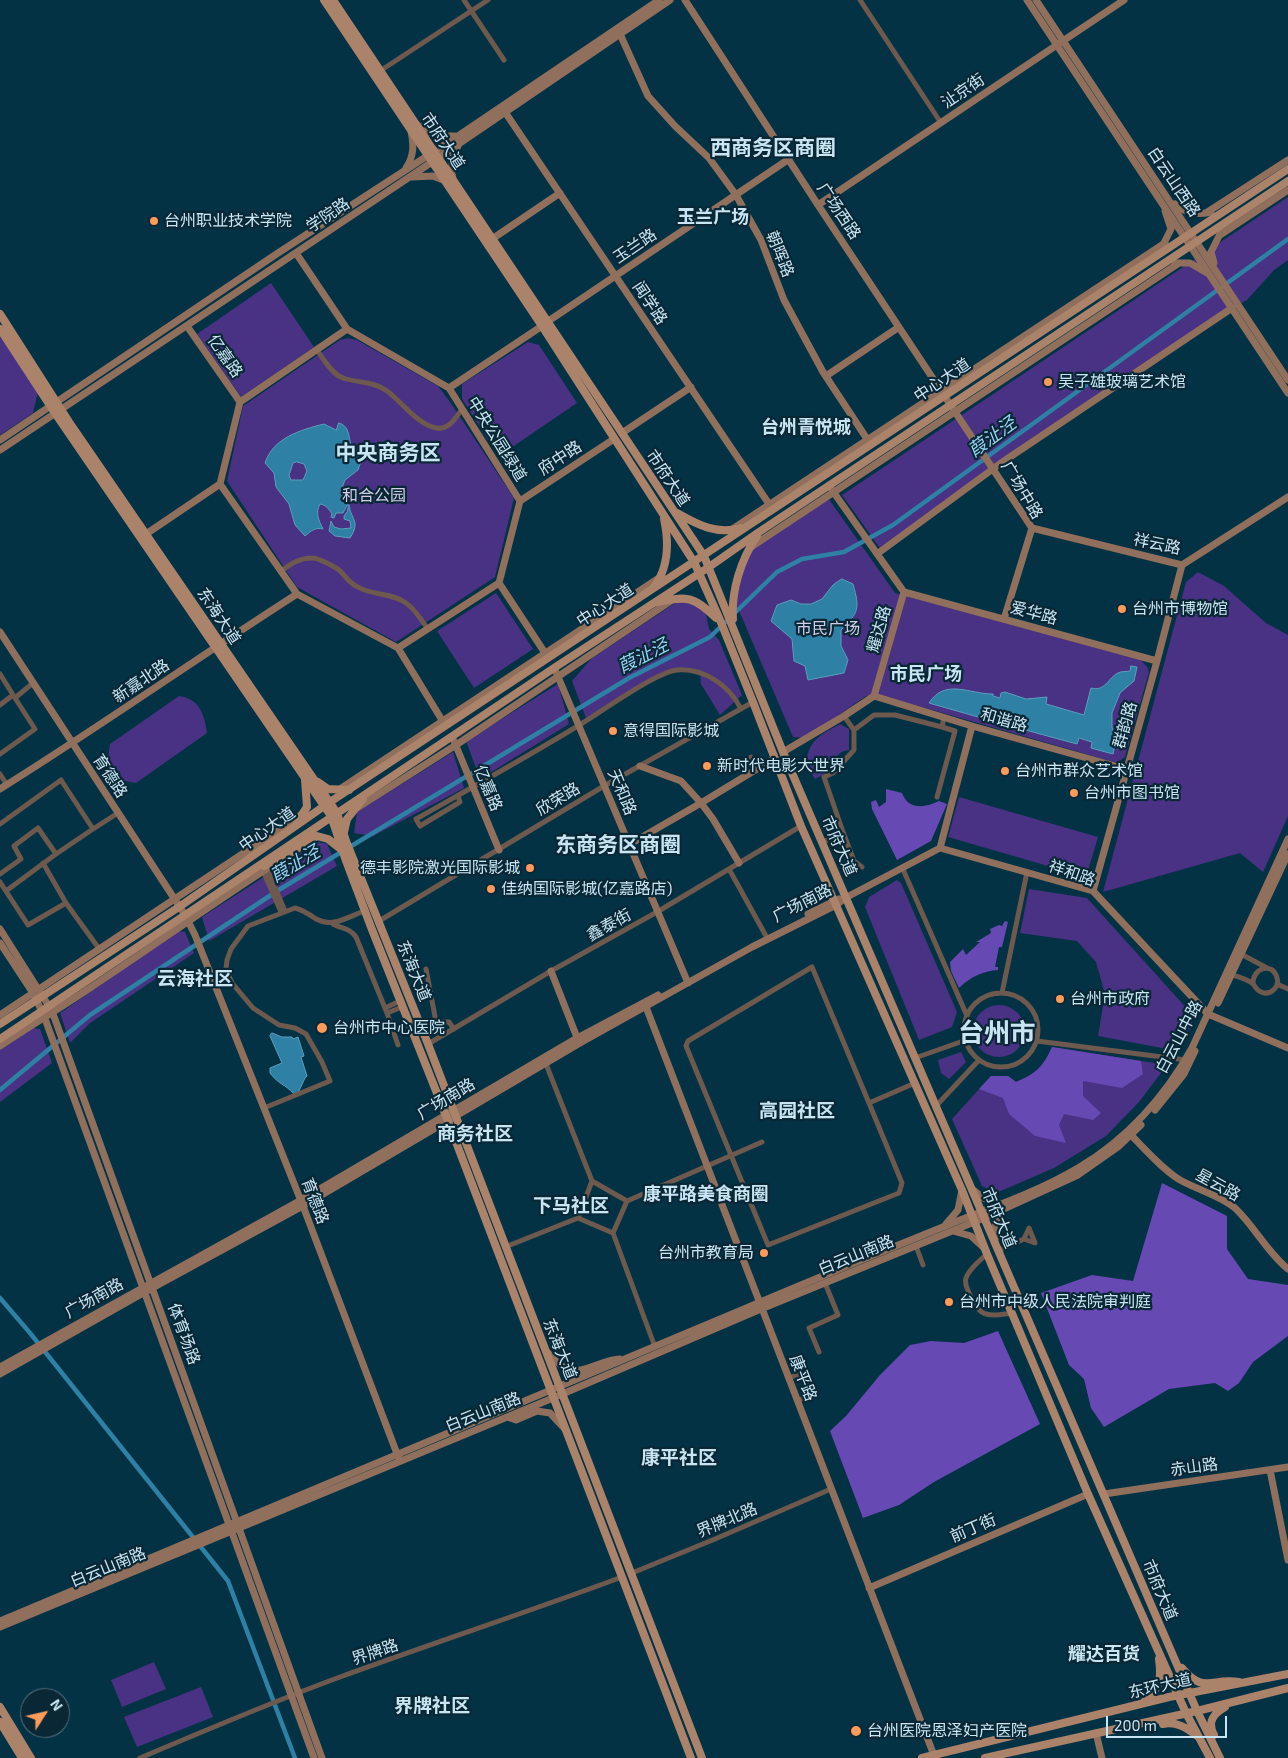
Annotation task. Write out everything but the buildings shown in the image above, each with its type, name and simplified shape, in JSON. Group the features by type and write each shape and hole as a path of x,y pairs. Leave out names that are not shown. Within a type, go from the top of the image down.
{"main road":[{"name":"市府大道","path":"324,0 411,131 453,181 492,239 614,439 694,562 726,634 801,826 962,1190 1088,1494 1178,1696 1210,1758"},
{"name":"市府大道","path":"333,0 415,123 444,180 622,433 704,556 729,607 733,627 783,752 1197,1711 1220,1757"},
{"name":"学院路","path":"0,440 400,173 433,157 459,140 659,0"},
{"name":"学院路","path":"459,140 506,112 670,0"},
{"name":"广场西路","path":"685,0 818,205 956,412"},
{"name":"白云山西路","path":"1027,0 1060,43 1167,196 1188,234 1215,276 1288,380"},
{"name":"白云山西路","path":"1036,0 1060,43 1159,197 1188,234"},
{"name":"沚京街","path":"818,205 1124,0"},
{"name":"朝晖路","path":"620,34 648,96 675,126 709,158 736,195 761,240 784,300 826,376 869,442"},
{"name":"闻学路","path":"506,112 771,507"},
{"path":"415,123 437,136 459,140 452,158 451,171 453,181"},
{"path":"400,173 407,167 413,154 414,146 411,131"},
{"name":"学院路","path":"0,450 410,177 433,157"},
{"name":"玉兰路","path":"449,388 789,159"},
{"path":"1206,213 1288,160"},
{"name":"中心大道","path":"0,1024 38,994 257,849 289,831 444,724 547,656 704,556 752,524 771,507 943,392 1288,169"},
{"path":"410,177 426,176 444,180"},
{"name":"中心大道","path":"0,1039 43,1014 121,958 186,918 255,868 452,736 759,532 832,488 951,404 1288,181"},
{"path":"1220,235 1288,190"},
{"path":"492,239 560,193"},
{"name":"中心大道","path":"1167,196 1180,209 1195,215 1226,209"},
{"name":"白云山西路","path":"1159,197 1171,229 1165,243"},
{"name":"中心大道","path":"1215,276 1211,252 1228,221"},
{"path":"1154,256 1165,243"},
{"path":"943,392 1165,243"},
{"path":"146,534 220,484 240,402 348,330 296,253"},
{"path":"748,548 832,488 956,412 1179,263"},
{"path":"1162,264 1190,263 1215,276"},
{"name":"白云山西路","path":"1227,293 1232,308 1288,393"},
{"path":"877,554 992,467 1232,308"},
{"name":"东海大道","path":"0,314 58,412 327,804 345,837 428,1044 702,1758"},
{"name":"亿嘉路","path":"187,326 240,402"},
{"path":"826,376 900,327"},
{"name":"东海大道","path":"0,329 53,404"},
{"name":"中央公园绿道","path":"348,330 449,388 520,501 499,583"},
{"path":"622,433 691,387"},
{"name":"东海大道","path":"58,412 146,534 218,645"},
{"name":"广场中路","path":"956,412 1032,528 1004,619"},
{"name":"府中路","path":"520,501 614,439"},
{"path":"220,484 297,594 398,648 444,724 340,790"},
{"name":"耀达路","path":"832,488 904,592 874,696"},
{"name":"祥云路","path":"1032,528 1182,566 1288,497"},
{"path":"729,531 771,507"},
{"path":"674,512 700,526 717,530 729,531 752,524"},
{"path":"651,591 663,570 668,546 663,514"},
{"path":"729,607 748,548 759,532"},
{"name":"群韵路","path":"1092,891 1182,566"},
{"path":"398,648 499,583 547,656 659,578"},
{"name":"爱华路","path":"904,592 1157,661"},
{"name":"新嘉北路","path":"0,789 73,744 218,645 297,594"},
{"path":"653,602 681,597 695,601 704,606 721,622"},
{"path":"355,809 676,598"},
{"name":"育德路","path":"0,632 186,918 195,935 302,1203 399,1458"},
{"name":"天和路","path":"554,668 687,981"},
{"path":"783,752 874,696"},
{"name":"和谐路","path":"874,696 972,726 1126,769"},
{"path":"846,897 940,848 972,726"},
{"name":"亿嘉路","path":"452,736 499,850"},
{"path":"630,844 775,758"},
{"path":"640,766 681,781 701,803 722,833 739,863"},
{"path":"289,831 307,807 308,777 328,789 349,790"},
{"path":"345,837 347,819 366,794"},
{"path":"257,849 303,814"},
{"name":"东海大道","path":"334,815 343,853 364,910 447,1119 691,1758"},
{"path":"51,1008 115,971 186,918 317,836 328,839 343,853"},
{"name":"白云山中路","path":"974,1218 1078,1175 1103,1158 1169,1095 1184,1074 1288,839"},
{"name":"祥和路","path":"940,848 1092,891 1210,1015"},
{"name":"白云山中路","path":"1130,1133 1162,1095 1186,1060 1232,974 1288,854"},
{"path":"255,868 280,860"},
{"name":"广场南路","path":"454,1114 546,1064 578,1041 646,1007 687,981 846,897"},
{"name":"广场南路","path":"0,1374 43,1346 302,1203 578,1041 766,936 835,903"},
{"path":"103,952 110,943 176,904"},
{"name":"体育场路","path":"0,929 38,994 51,1008 152,1285 235,1527 295,1694 322,1758"},
{"path":"0,943 38,994 43,1014 144,1289 235,1527"},
{"path":"115,971 121,958"},
{"path":"551,971 578,1041"},
{"path":"0,1015 38,994"},
{"name":"康平路","path":"646,1007 935,1757"},
{"path":"0,1046 43,1014"},
{"path":"1210,1015 1288,1048"},
{"name":"星云路","path":"1130,1133 1170,1173 1234,1207 1278,1260 1288,1269"},
{"path":"971,1188 983,1198 1001,1207 995,1225 996,1247"},
{"path":"942,1228 958,1210 962,1190"},
{"name":"白云山南路","path":"562,1390 625,1359 760,1306 825,1283 953,1230 974,1218"},
{"name":"白云山南路","path":"0,1627 942,1228 974,1218"},
{"path":"953,1230 971,1236 987,1253"},
{"path":"546,1352 565,1368 580,1371 610,1359 625,1359"},
{"name":"广场南路","path":"0,1367 28,1355"},
{"name":"白云山南路","path":"399,1458 507,1417 551,1395"},
{"path":"507,1417 516,1420 537,1411 550,1413 565,1429"},
{"name":"赤山路","path":"1104,1494 1288,1467"},
{"path":"1270,1470 1288,1560"},
{"name":"前丁街","path":"869,1588 1088,1494"},
{"name":"白云山南路","path":"0,1621 188,1546"},
{"path":"1141,1704 1159,1686 1161,1675 1158,1650"},
{"path":"1176,1660 1195,1681 1206,1684 1228,1680 1243,1683"},
{"name":"东环大道","path":"922,1758 935,1757 1141,1704 1288,1674"},
{"name":"东环大道","path":"985,1758 1197,1711 1288,1688"},
{"name":"体育场路","path":"295,1694 314,1758"},
{"path":"1220,1757 1218,1744 1211,1730 1211,1720 1214,1713 1232,1702"},
{"path":"0,1707 31,1758"},
{"path":"0,1722 22,1758"},
{"path":"1134,1725 1150,1726 1171,1722 1190,1730 1200,1739"},
{"path":"1096,1733 1102,1758"}],"street":[{"path":"464,0 504,60"},
{"path":"380,71 488,0"},
{"path":"860,0 941,122"},
{"path":"317,350 337,374 343,378 379,386 398,400 412,414 434,428 443,428 450,425 462,409"},
{"path":"281,571 297,560 314,557 339,570 345,578 358,587 375,593 390,595 406,602 417,613 428,629"},
{"path":"458,796 460,802 420,826 416,819 458,796 472,784 579,725 657,677 676,670 699,672 711,677 727,690 741,709"},
{"path":"0,674 35,729 0,754"},
{"path":"0,705 33,684"},
{"name":"欣荣路","path":"379,921 604,786 753,702"},
{"path":"854,730 874,715 895,715 955,731 937,797"},
{"path":"844,716 854,730 854,750 832,773 824,777 854,861 862,867"},
{"path":"942,727 944,717"},
{"path":"751,757 756,769"},
{"path":"0,774 8,785"},
{"path":"0,824 61,780 93,829"},
{"path":"6,891 43,863 118,813"},
{"name":"鑫泰街","path":"428,1044 551,971 657,912 801,826"},
{"path":"0,874 21,859 14,846 38,828 56,854"},
{"path":"823,842 844,832"},
{"path":"43,863 66,903 103,952"},
{"path":"902,867 967,1016"},
{"path":"730,869 766,936"},
{"path":"265,870 283,912"},
{"path":"1002,993 1027,872"},
{"path":"0,882 28,925 66,903"},
{"path":"264,1108 330,1081 318,1054 306,1034 295,1028 279,1025 253,1008 232,983 226,969 227,960 232,949 248,926 295,908 317,919 348,928 356,937 398,1044"},
{"path":"333,924 364,910"},
{"path":"1232,974 1253,984 1258,991 1265,993 1273,990 1278,984 1277,976 1274,972 1241,954"},
{"path":"812,967 869,1103 902,1183 899,1193 768,1245 686,1046 688,1041 812,967"},
{"path":"1253,984 1256,972 1267,968"},
{"path":"426,969 436,1022 449,1022 454,1029"},
{"path":"1278,984 1288,989"},
{"path":"1002,993 1016,996 1031,1008 1035,1014 1038,1027 1037,1041 1034,1047 1025,1058 1006,1067 992,1066 979,1060 971,1051 966,1040 964,1028 967,1016 974,1005 984,997 1002,993"},
{"path":"386,1010 401,1004"},
{"path":"915,1058 966,1040"},
{"path":"1037,1041 1186,1060"},
{"path":"936,1106 979,1060"},
{"path":"546,1064 592,1181 627,1201"},
{"path":"869,1103 915,1083"},
{"path":"655,1347 613,1233 627,1201 762,1142"},
{"path":"578,1218 592,1181"},
{"path":"505,1247 578,1218 613,1233"},
{"path":"996,1247 1024,1239"},
{"path":"916,1246 923,1264"},
{"path":"987,1253 965,1279 975,1307 982,1313 992,1316 1013,1313"},
{"path":"819,1352 809,1328 838,1315 825,1283"},
{"path":"788,1378 797,1375 804,1376 810,1391 806,1397 797,1401"},
{"name":"界牌北路","path":"632,1574 831,1489"},
{"name":"界牌路","path":"140,1758 295,1694 622,1577"}],"green space":[{"path":"1288,197 1288,260 1274,270 1247,300 1232,308 1001,463 882,551 842,495"},
{"path":"271,283 314,347 241,397 197,334"},
{"path":"0,335 38,392 33,413 0,435"},
{"name":"和合公园","path":"348,338 357,340 438,386 514,498 495,577 396,642 297,587 227,481 243,406 340,340"},
{"path":"528,342 539,345 577,403 499,456 462,399 462,384"},
{"name":"市民广场","path":"828,498 895,593 1141,660 1149,672 1125,757 1118,762 1114,762 887,697 866,696 806,738 793,737 737,606 737,592 744,567 754,546"},
{"path":"1198,572 1224,586 1266,623 1288,635 1288,816 1263,872 1240,853 1103,892 1186,582"},
{"path":"496,593 533,649 474,688 437,631"},
{"path":"682,601 697,606 706,614 709,629 719,640 742,695 720,715 701,684 700,672 676,668 586,718 572,681 592,658 675,603"},
{"path":"558,684 569,724 480,779 466,741"},
{"path":"179,696 192,700 200,708 207,733 136,783 120,780 110,763 110,744"},
{"path":"840,724 849,729 849,750 838,755 830,771 815,779 806,765 809,750 816,739"},
{"path":"453,752 464,788 373,836 354,833 357,812"},
{"path":"959,797 1098,837 1086,877 948,837"},
{"path":"318,842 327,844 337,866 209,941 202,917"},
{"path":"897,880 901,883 957,1012 952,1027 919,1040 865,907 869,897"},
{"path":"1029,889 1087,898 1190,1012 1192,1023 1178,1051 1098,1036 1105,994 1096,962 1077,941 1020,933"},
{"path":"179,931 185,932 194,953 90,1023 70,1043 60,1013"},
{"path":"999,1005 1009,1007 1017,1013 1023,1021 1025,1031 1023,1041 1017,1049 1009,1055 999,1057 989,1055 981,1049 975,1041 973,1031 975,1021 981,1013 989,1007"},
{"path":"33,1028 40,1029 52,1063 0,1102 0,1050"},
{"path":"1052,1047 1167,1065 1139,1102 1106,1136 1054,1168 996,1193 982,1186 952,1119 991,1076 1008,1076 1016,1082 1023,1079 1042,1064"},
{"path":"961,1052 966,1062 949,1079 941,1073 938,1060"},
{"path":"154,1662 166,1689 122,1707 111,1680"},
{"path":"201,1687 213,1717 137,1747 124,1717"}],"shaded area":[{"path":"886,789 902,793 908,802 917,806 939,801 947,804 931,841 897,860 872,809 871,802 876,800 879,807 886,802"},
{"path":"1005,921 1008,922 1002,947 999,947 995,967 998,967 998,970 977,975 959,988 951,971 950,962 963,949 966,955 980,942 976,942 991,933 990,929 999,925 1002,926"},
{"path":"1052,1047 1141,1061 1143,1074 1122,1088 1083,1081 1083,1096 1101,1113 1093,1120 1064,1114 1059,1125 1066,1143 1035,1136 1009,1114 1003,1098 979,1089 991,1076 1008,1076 1016,1082 1029,1076 1042,1065"},
{"path":"1162,1183 1227,1216 1227,1249 1248,1279 1288,1285 1288,1336 1253,1362 1239,1383 1228,1391 1215,1383 1169,1389 1104,1427 1091,1408 1084,1379 1069,1365 1041,1293 1092,1275 1133,1281"},
{"path":"998,1331 1040,1424 934,1482 899,1505 863,1518 830,1431 846,1416 880,1375 910,1345 931,1341 964,1343"}],"water":[{"path":"339,423 346,427 351,445 362,458 358,470 345,480 343,485 342,492 348,504 343,513 336,513 334,518 331,517 332,514 328,509 320,504 318,514 323,529 315,529 305,536 295,525 289,504 276,487 274,473 265,463 274,447 288,436 324,424 336,430","holes":["293,463 304,464 307,471 303,480 291,480 289,475"]},
{"path":"349,505 355,528 350,538 335,536 329,531 331,521 334,527 341,529 351,528 350,521 344,519"},
{"path":"842,579 853,584 857,599 855,614 841,630 841,646 848,660 844,673 808,680 805,666 794,661 792,639 771,621 777,605 791,600 801,604 811,604 822,599 833,585"},
{"path":"1131,666 1137,667 1134,681 1120,693 1112,713 1112,727 1116,740 1113,754 1091,748 1092,742 1079,738 1077,744 1018,728 1020,721 1009,717 1006,725 929,703 935,695 950,689 993,694 993,696 1000,698 1001,693 1005,692 1026,699 1047,697 1046,704 1084,715 1091,688 1100,688 1118,673 1130,671"},
{"path":"272,1033 282,1037 292,1037 293,1039 298,1037 304,1056 301,1057 307,1076 298,1093 294,1094 270,1073 270,1068 282,1063 270,1036"}],"waterway":[{"name":"葭沚泾","path":"0,1090 90,1015 277,891 629,678 710,637 777,572 802,559 844,552 893,525 1288,239"},
{"path":"0,1298 228,1581 295,1758"}],"place":[{"name":"台州职业技术学院","path":"154,221"},
{"name":"吴子雄玻璃艺术馆","path":"1048,382"},
{"name":"台州市博物馆","path":"1122,609"},
{"name":"意得国际影城","path":"613,731"},
{"name":"新时代电影大世界","path":"707,766"},
{"name":"台州市群众艺术馆","path":"1005,771"},
{"name":"台州市图书馆","path":"1074,793"},
{"name":"德丰影院激光国际影城","path":"530,868"},
{"name":"佳纳国际影城(亿嘉路店)","path":"491,889"},
{"name":"台州市政府","path":"1060,999"},
{"name":"台州市中心医院","path":"322,1028"},
{"name":"台州市教育局","path":"764,1253"},
{"name":"台州市中级人民法院审判庭","path":"949,1302"},
{"name":"台州医院恩泽妇产医院","path":"856,1731"}],"district":[{"name":"西商务区商圈","path":"773,148"},
{"name":"玉兰广场","path":"713,217"},
{"name":"台州青悦城","path":"806,427"},
{"name":"中央商务区","path":"388,453"},
{"name":"市民广场","path":"926,674"},
{"name":"东商务区商圈","path":"618,845"},
{"name":"云海社区","path":"195,979"},
{"name":"台州市","path":"997,1033"},
{"name":"高园社区","path":"797,1111"},
{"name":"商务社区","path":"475,1134"},
{"name":"康平路美食商圈","path":"706,1194"},
{"name":"下马社区","path":"571,1206"},
{"name":"康平社区","path":"679,1458"},
{"name":"耀达百货","path":"1104,1654"},
{"name":"界牌社区","path":"432,1706"}]}
